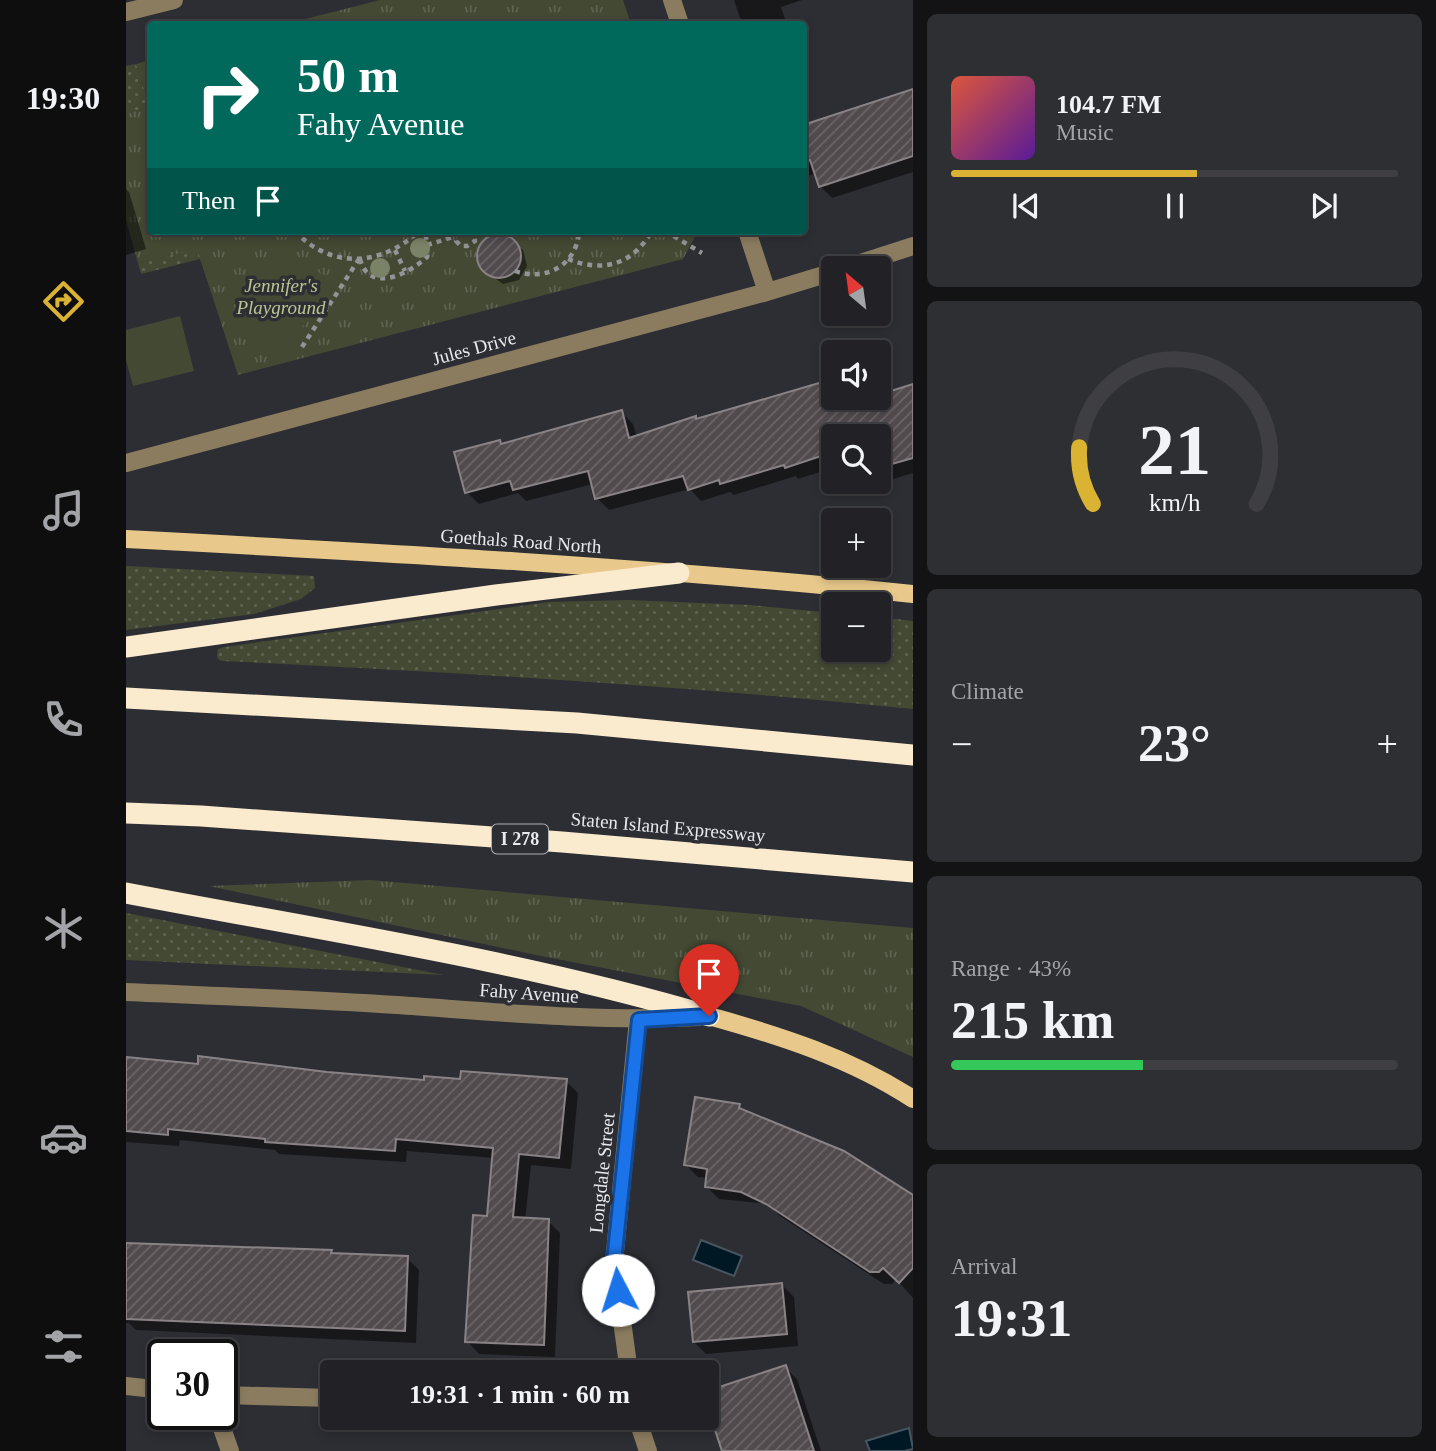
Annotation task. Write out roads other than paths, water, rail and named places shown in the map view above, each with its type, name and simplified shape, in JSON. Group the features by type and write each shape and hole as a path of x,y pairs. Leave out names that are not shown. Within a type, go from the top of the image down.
{"highway":[{"path":"126,647 496,594 679,573"},
{"path":"126,698 577,723 913,754"},
{"name":"Staten Island Expressway","path":"126,813 617,846 913,872"},
{"path":"126,892 470,959 638,995 709,1016"}],"main road":[{"name":"Goethals Road North","path":"126,539 374,552 679,573 913,594"},
{"name":"Fahy Avenue","path":"709,1016 840,1058 913,1099"}],"street":[{"path":"126,12 174,0"},
{"path":"672,0 679,21"},
{"path":"748,235 767,292"},
{"path":"882,256 913,246"},
{"name":"Jules Drive","path":"126,463 821,276"},
{"name":"Fahy Avenue","path":"126,992 331,1001 639,1020 709,1016"},
{"name":"Longdale Street","path":"627,1360 614,1262 639,1020"},
{"path":"126,1386 147,1388"},
{"path":"238,1395 320,1398"},
{"path":"223,1430 230,1451"},
{"path":"642,1430 649,1451"}],"water":[{"path":"701,1240 742,1256 734,1276 693,1260"},
{"path":"909,1428 913,1449 870,1451 866,1441"}],"park label":[{"name":"Jennifer's Playground","path":"281,296"}]}
